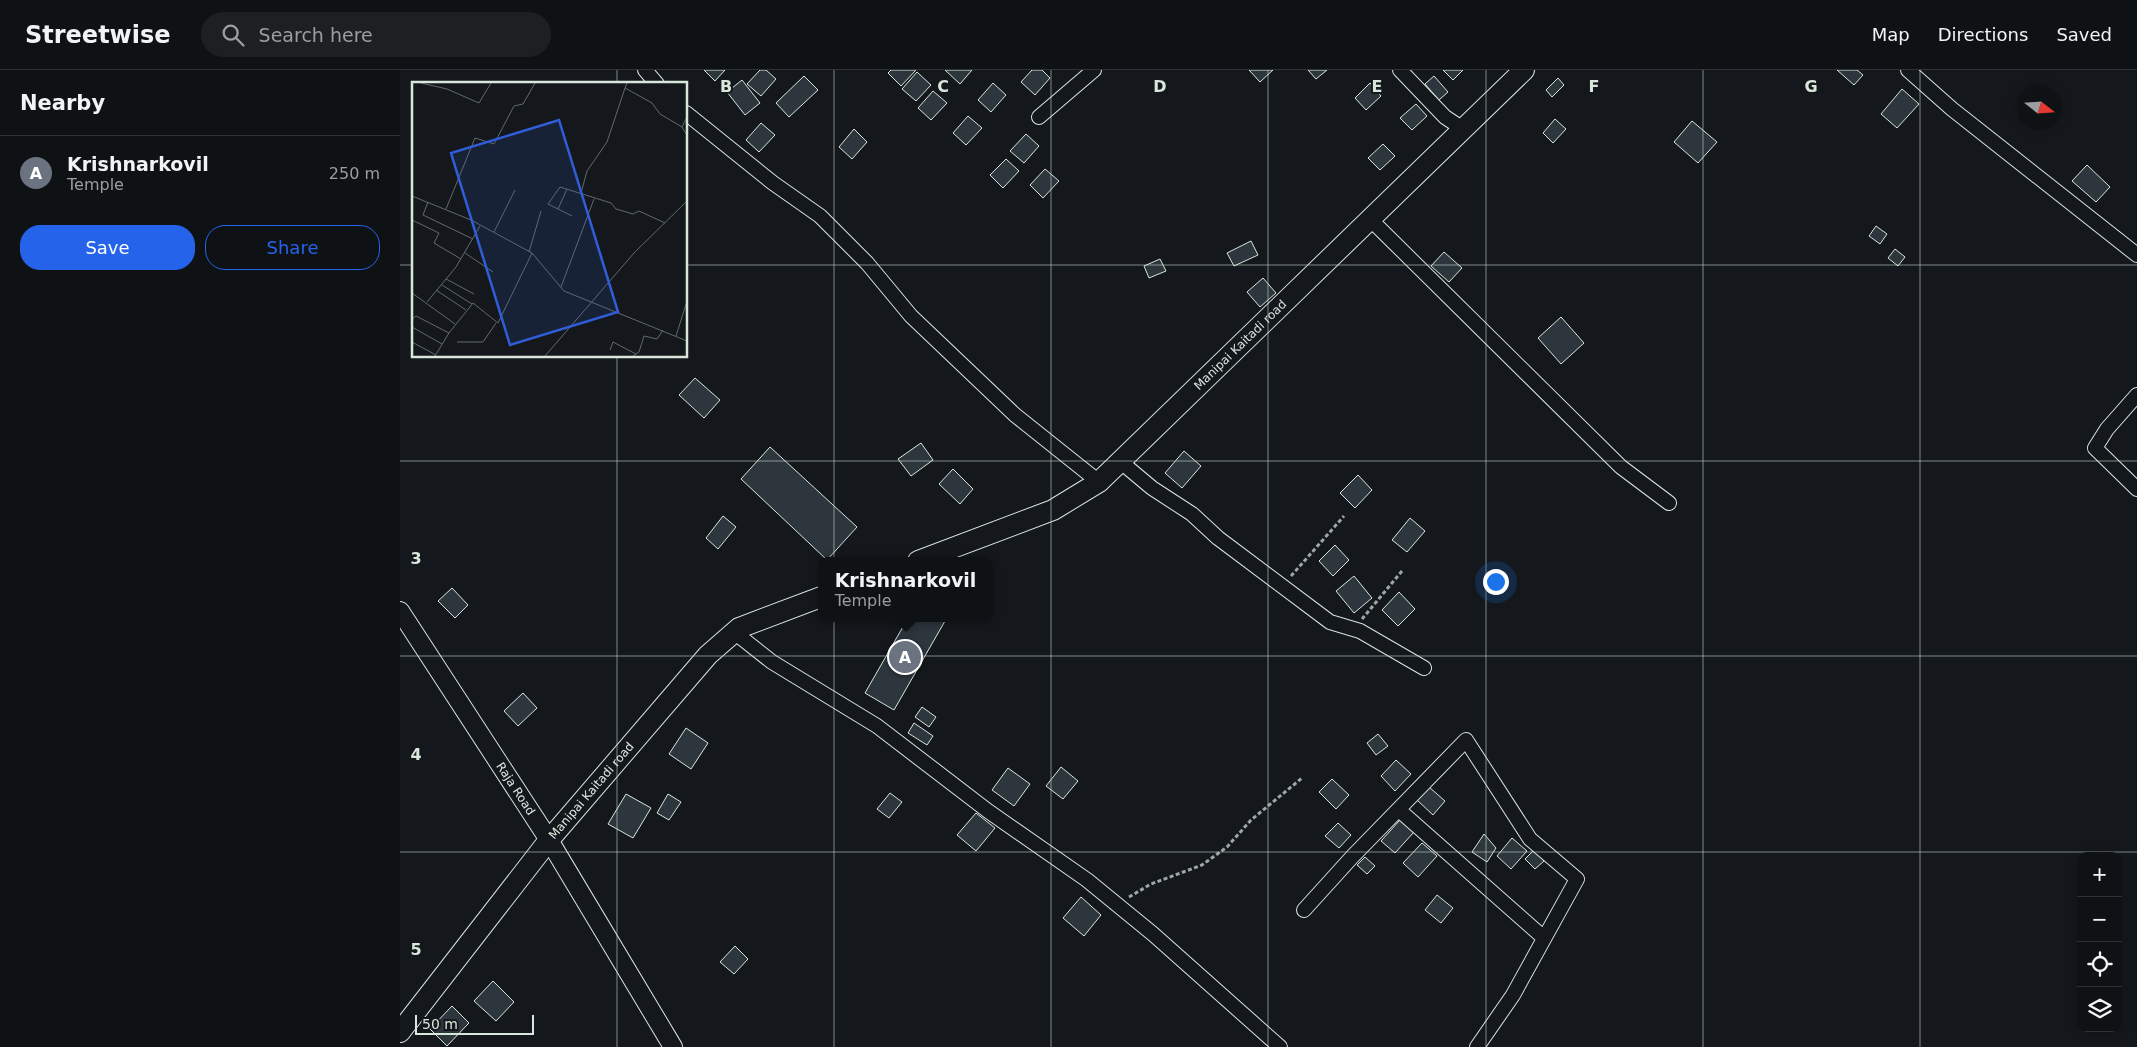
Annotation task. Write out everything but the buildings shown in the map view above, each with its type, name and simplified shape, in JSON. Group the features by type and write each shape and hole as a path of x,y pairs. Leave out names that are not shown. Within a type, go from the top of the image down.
{"main road":[{"name":"Manipai Kaitadi road","path":"929,557 1053,510 1099,482 1524,70"},
{"name":"Manipai Kaitadi road","path":"400,1032 549,840 708,655 734,632 818,598"}],"street":[{"path":"645,70 655,82"},
{"path":"1039,116 1094,70"},
{"path":"1400,70 1445,117 1463,129"},
{"path":"1908,70 1952,109 2137,255"},
{"path":"688,115 767,178 820,216 867,263 911,316 1015,415 1099,482"},
{"path":"1370,219 1621,467 1669,503"},
{"path":"2137,394 2107,429 2095,448 2137,489"},
{"path":"1121,462 1152,488 1192,514 1218,538 1330,622 1360,631 1424,668"},
{"name":"Raja Road","path":"400,611 549,840 673,1047"},
{"path":"734,632 772,662 877,726 988,811 1087,880 1153,934 1280,1047"},
{"path":"1304,910 1352,857 1466,740 1530,839 1577,879 1513,995 1477,1047"},
{"path":"1398,810 1544,938"}],"path":[{"path":"1282,586 1344,516"},
{"path":"1354,629 1402,571"},
{"path":"1111,900 1131,897 1151,884 1202,865 1227,847 1250,820 1302,778"}],"place":[{"name":"Krishnarkovil","path":"905,657"}]}
